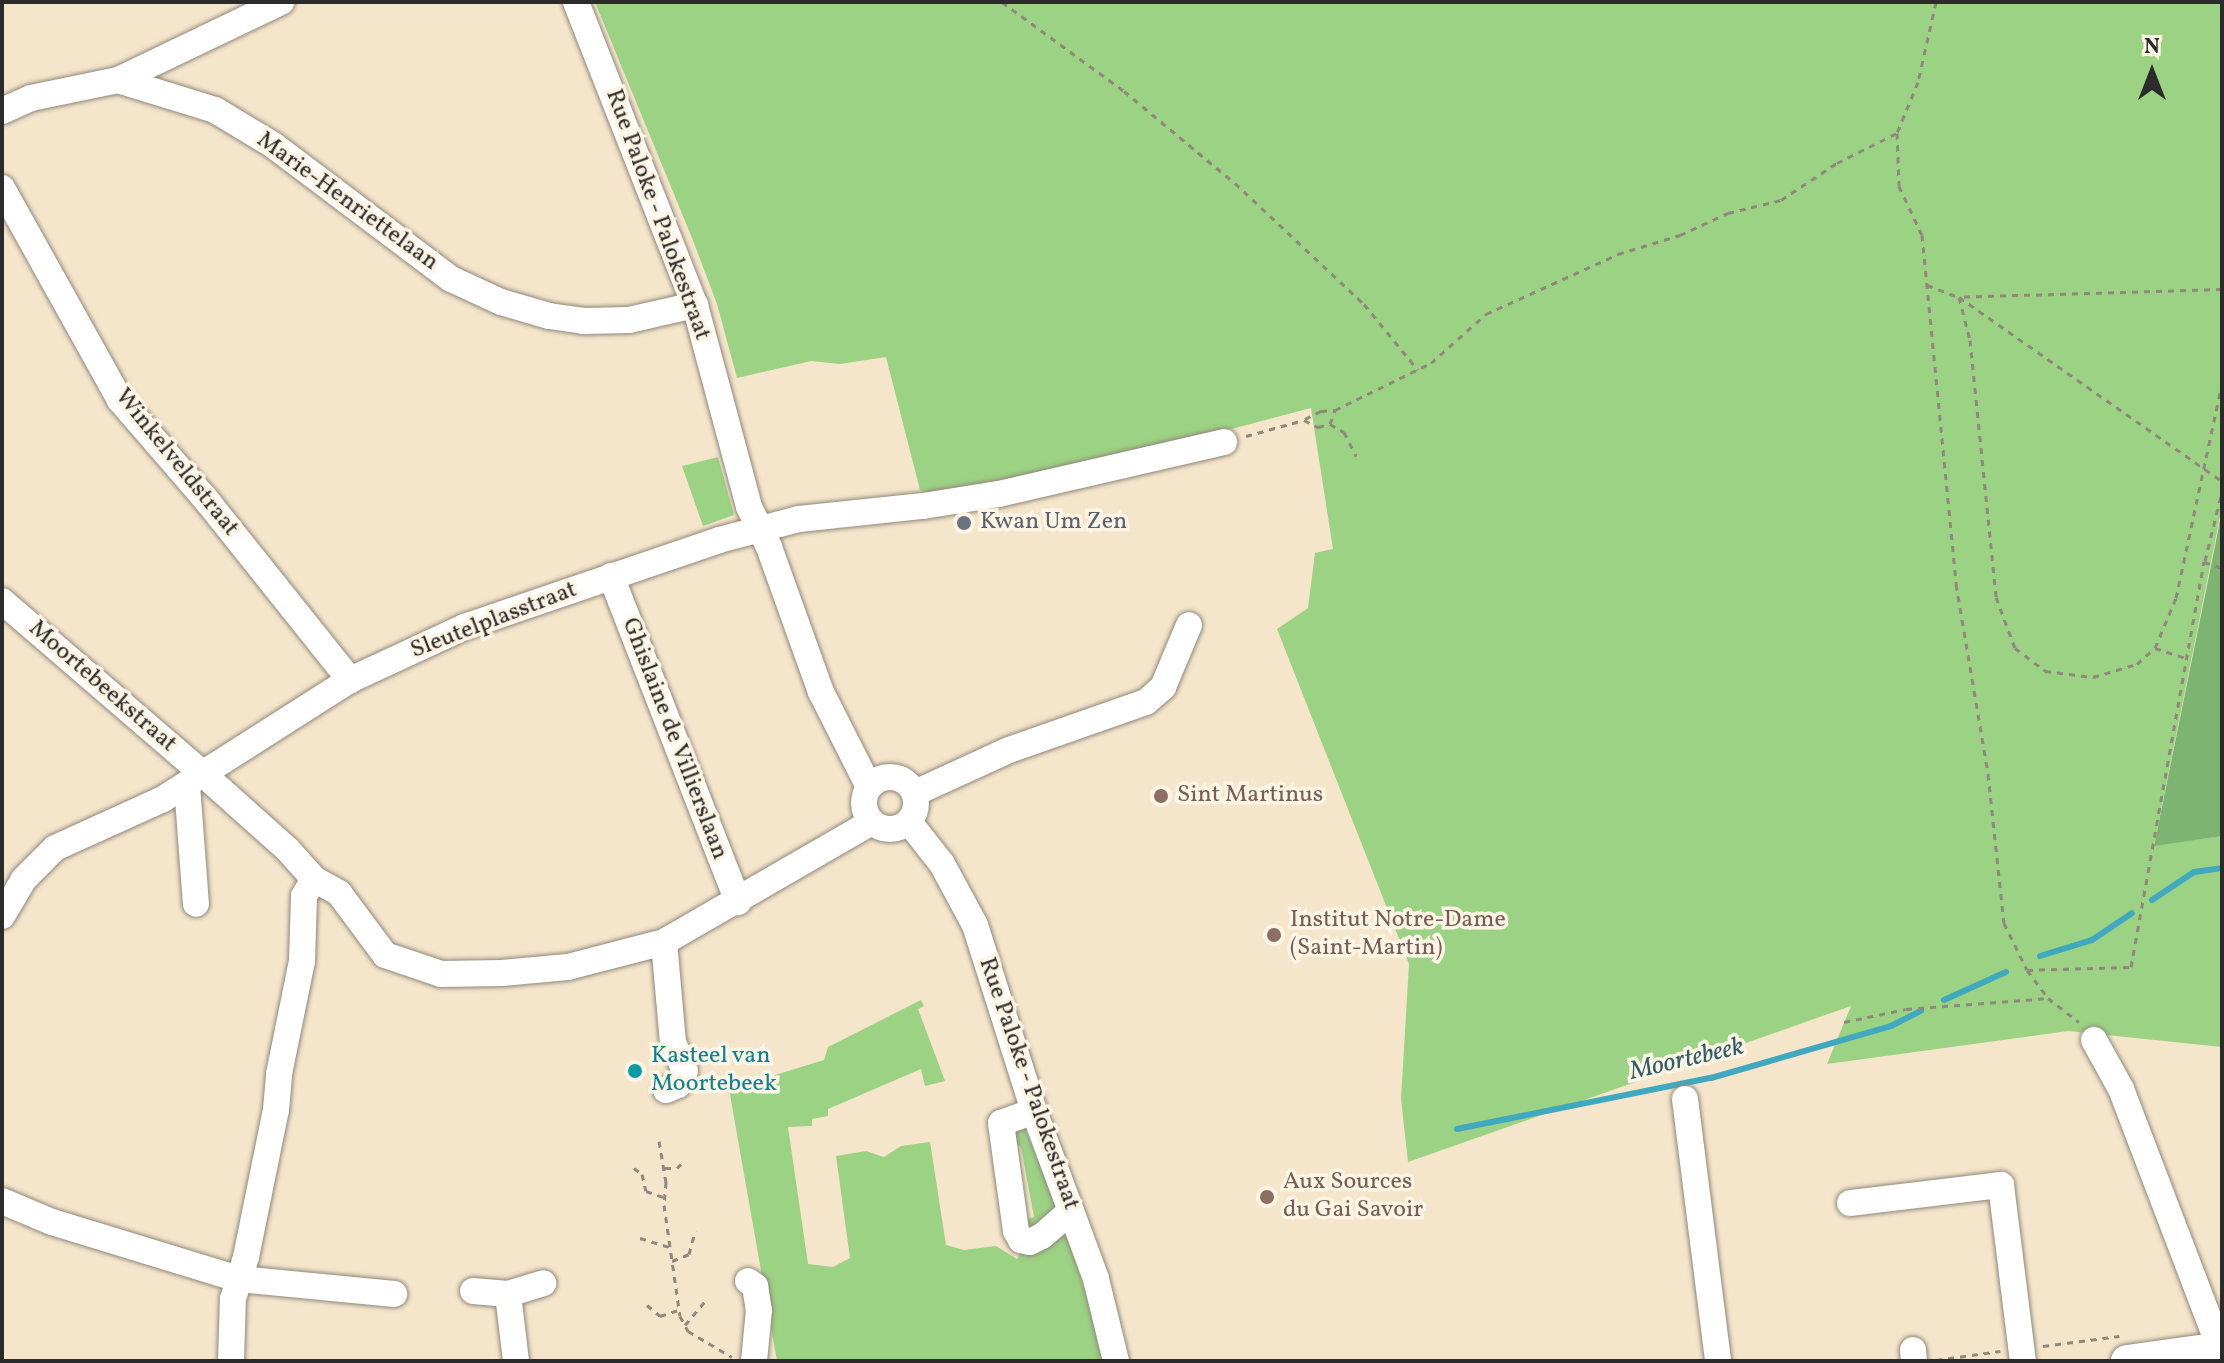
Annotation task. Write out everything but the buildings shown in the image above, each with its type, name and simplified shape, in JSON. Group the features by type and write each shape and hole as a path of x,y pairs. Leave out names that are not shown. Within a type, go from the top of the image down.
{"main road":[{"path":"2125,1348 2166,1358 2221,1350"}],"street":[{"path":"118,80 281,2"},
{"name":"Rue Paloke - Palokestraat","path":"576,2 695,305 745,494 821,692 869,787 864,805 872,822"},
{"name":"Marie-Henriettelaan","path":"2,111 31,98 118,80 215,110 273,145 451,279 501,302 549,316 584,321 629,320 695,305"},
{"name":"Winkelveldstraat","path":"2,188 120,400 208,502 350,680"},
{"name":"Sleutelplasstraat","path":"2,916 24,879 55,848 194,779 350,680 464,627 611,576 799,519 923,506 999,494 1224,442"},
{"name":"Ghislaine de Villierslaan","path":"611,576 738,902"},
{"name":"Moortebeekstraat","path":"2,601 194,779 288,850 314,879 339,893 385,955 441,974 568,967 664,942 872,822"},
{"path":"915,793 1009,750 1146,702 1163,687 1189,625"},
{"path":"964,771 973,755 1012,735 1014,723"},
{"path":"869,787 884,777 894,777 910,785 915,793 915,813 909,822 886,829 872,822"},
{"path":"194,779 196,904"},
{"name":"Rue Paloke - Palokestraat","path":"909,822 942,864 975,925 1034,1111 1096,1279 1116,1361"},
{"path":"231,1361 233,1299 276,1110 279,1074 302,961 304,896 314,879"},
{"path":"664,942 673,1042 685,1071 678,1085 666,1090"},
{"path":"2094,1040 2121,1089 2221,1350"},
{"path":"1685,1099 1718,1361"},
{"path":"1034,1111 1001,1123 1016,1231 1021,1240 1030,1242 1042,1236 1071,1211"},
{"path":"1850,1203 2001,1185 2022,1355"},
{"path":"2,1201 52,1222 239,1279 394,1294"},
{"path":"748,1281 755,1286 759,1310 754,1361"},
{"path":"473,1291 508,1294 543,1283"},
{"path":"508,1294 516,1361"}],"path":[{"path":"1002,2 1124,91 1235,183 1364,304 1418,370"},
{"path":"1936,2 1918,82 1897,133 1899,186 1922,235 1956,584 1988,774 2004,923 2027,970 2048,998 2080,1023 2094,1040"},
{"path":"1224,442 1304,420 1321,411 1335,410 1431,363 1486,314 1618,254 1680,235 1728,213 1781,200 1827,169 1897,133"},
{"path":"1927,285 1959,297 2222,481"},
{"path":"1959,297 2222,289"},
{"path":"1959,297 1970,340 1996,597 2015,648 2045,671 2093,677 2137,664 2155,648 2176,598 2222,384"},
{"path":"1330,424 1335,410"},
{"path":"1304,420 1318,427 1330,424 1344,432 1356,456"},
{"path":"2027,970 2131,967 2204,562 2222,491"},
{"path":"2204,562 2222,568"},
{"path":"2155,648 2187,658"},
{"path":"1844,1022 1906,1009 2048,998"},
{"path":"659,1141 665,1168 663,1197 678,1310 688,1331 738,1361"},
{"path":"665,1168 677,1168 683,1162"},
{"path":"634,1168 642,1174 646,1191 663,1197"},
{"path":"672,1261 689,1254 695,1231"},
{"path":"640,1238 670,1247"},
{"path":"685,1325 706,1300"},
{"path":"647,1305 660,1316 678,1310"},
{"path":"1919,1357 2022,1355 2125,1348"}],"green space":[{"path":"595,2 2222,2 2222,507 2154,845 2222,836 2222,1047 2068,1031 1827,1064 1851,1006 1408,1162 1401,1099 1409,964 1277,629 1308,608 1315,553 1333,549 1311,408 1205,436 936,495 920,490 886,357 840,364 811,361 737,378 717,304"},
{"path":"718,457 734,515 703,526 682,466"},
{"path":"2222,510 2222,836 2154,846 2213,556"},
{"path":"921,1000 924,1006 918,1009 945,1081 925,1086 921,1069 828,1109 828,1116 812,1119 812,1126 788,1127 808,1264 833,1267 850,1258 836,1156 866,1151 884,1157 901,1146 930,1142 946,1245 964,1250 996,1246 1017,1259 1023,1248 1064,1223 1106,1361 777,1361 729,1089 824,1060 828,1047"},
{"path":"1019,1128 1025,1129 1059,1212 1030,1235 1020,1221 1034,1217 1021,1147 1009,1141 1010,1134"}],"waterway":[{"path":"2152,900 2194,872 2222,868"},
{"path":"2040,956 2092,940 2132,913"},
{"name":"Moortebeek","path":"1944,1000 2006,972"},
{"name":"Moortebeek","path":"1457,1129 1711,1078 1891,1026 1921,1011"}],"place":[{"name":"Kwan Um Zen","path":"964,523"},
{"name":"Sint Martinus","path":"1161,796"},
{"name":"Institut Notre-Dame (Saint-Martin)","path":"1274,935"},
{"name":"Kasteel van Moortebeek","path":"635,1071"},
{"name":"Aux Sources du Gai Savoir","path":"1267,1197"}]}
